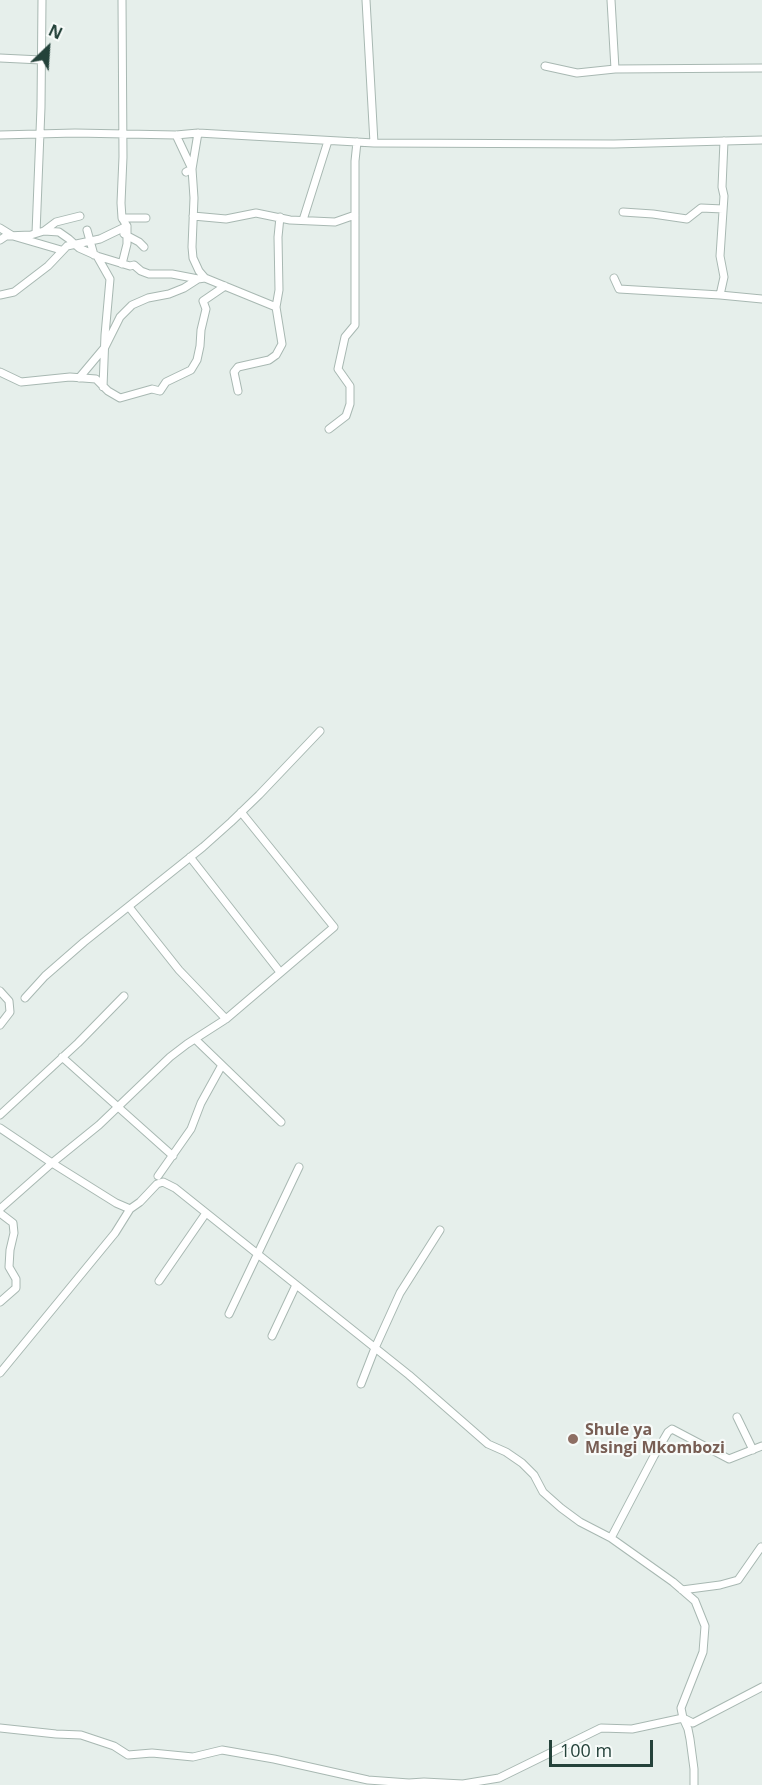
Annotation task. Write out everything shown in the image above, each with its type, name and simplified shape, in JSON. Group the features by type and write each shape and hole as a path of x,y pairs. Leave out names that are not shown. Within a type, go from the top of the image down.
{"street":[{"path":"40,232 42,0"},
{"path":"122,0 121,203 122,218 127,226 128,244 122,264"},
{"path":"366,0 374,144"},
{"path":"611,0 615,69"},
{"path":"0,58 41,60"},
{"path":"545,66 577,73 615,69 762,68"},
{"path":"0,135 198,133 374,144 614,144 762,140"},
{"path":"189,171 198,133"},
{"path":"176,135 189,171 193,216 193,258 202,278"},
{"path":"303,220 328,141"},
{"path":"720,295 724,277 720,256 724,196 722,187 724,141"},
{"path":"329,429 346,416 350,404 350,386 338,369 345,337 355,325 357,142"},
{"path":"622,212 687,219 701,208 723,209"},
{"path":"193,216 226,219 256,213 290,220 335,222 355,215"},
{"path":"0,240 6,236 31,235 57,222 80,216"},
{"path":"238,391 234,372 238,367 269,360 276,355 282,344 276,307 279,290 280,217"},
{"path":"122,218 146,218"},
{"path":"57,222 59,232"},
{"path":"0,295 14,292 48,266 67,246 107,236 127,226"},
{"path":"0,228 13,236 61,250"},
{"path":"87,230 95,256 110,279 103,387"},
{"path":"117,230 144,247"},
{"path":"40,232 59,232 74,245 95,256 134,265 149,274 202,278 276,307"},
{"path":"79,378 105,347 120,317 132,305 148,298 169,294 202,278"},
{"path":"614,278 619,289 762,299"},
{"path":"0,372 21,382 45,379 96,379 103,387 120,398 152,389 160,391 165,382 191,370 197,360 200,346 206,309 203,301 225,286"},
{"path":"25,998 61,962 190,857 241,812 320,731"},
{"path":"0,1302 16,1288 16,1280 9,1267 14,1233 13,1223 0,1211 118,1107 170,1057 226,1019 334,927 241,812"},
{"path":"190,857 280,972"},
{"path":"129,907 179,970 226,1019"},
{"path":"0,991 9,1001 10,1012 0,1025"},
{"path":"0,1115 124,996"},
{"path":"195,1039 281,1122"},
{"path":"62,1057 172,1156"},
{"path":"158,1176 190,1129 222,1065"},
{"path":"0,1128 116,1203 130,1209"},
{"path":"229,1314 299,1167"},
{"path":"0,1373 115,1233 130,1209 157,1184 163,1182 175,1188 375,1348 488,1444 522,1462 534,1475 543,1492 561,1508 580,1522 611,1538 695,1601 705,1626 703,1652 681,1708 690,1739 694,1785"},
{"path":"159,1281 206,1213"},
{"path":"361,1384 400,1293 440,1230"},
{"path":"272,1335 296,1285"},
{"path":"737,1417 753,1450"},
{"path":"611,1538 654,1456 672,1429 729,1460 762,1446"},
{"path":"682,1590 738,1580 761,1547"},
{"path":"0,1728 81,1735 114,1746 128,1755 140,1752 193,1757 222,1750 368,1780 463,1784 499,1778 601,1728 633,1729 683,1718 693,1723 762,1687"}],"place":[{"name":"Shule ya Msingi Mkombozi","path":"573,1439"}]}
